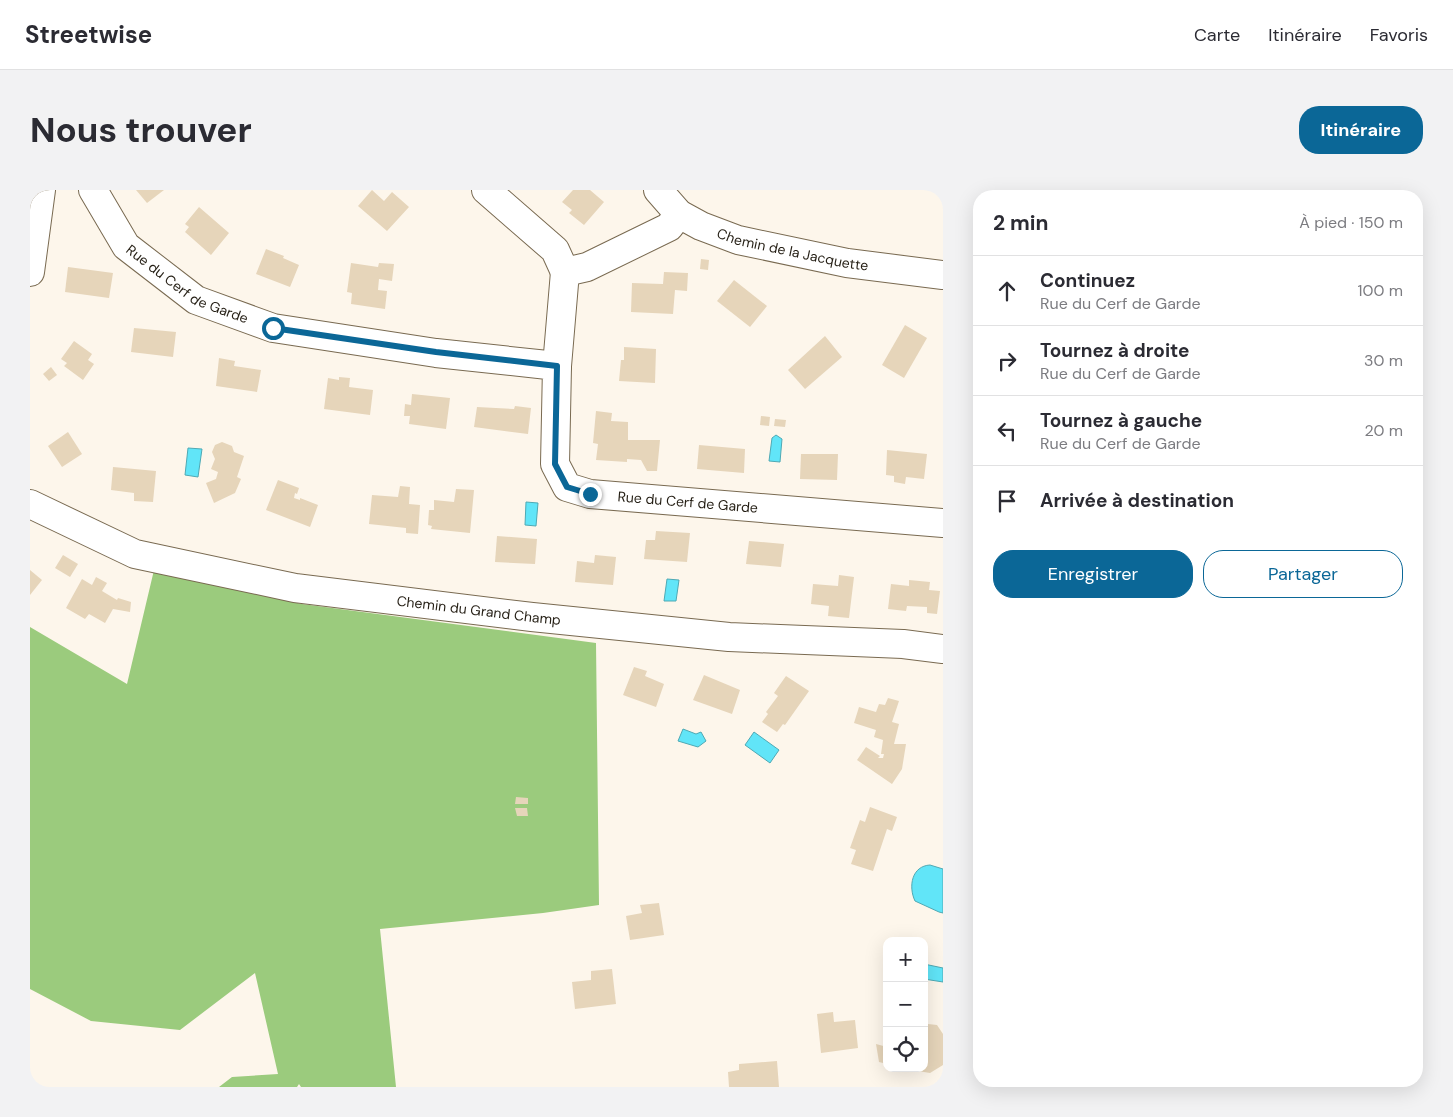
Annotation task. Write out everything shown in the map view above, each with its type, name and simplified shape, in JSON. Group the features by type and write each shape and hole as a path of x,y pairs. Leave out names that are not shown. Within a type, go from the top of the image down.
{"street":[{"path":"30,272 41,190"},
{"name":"Rue du Cerf de Garde","path":"93,190 126,246 196,300 273,328 436,352 557,366 555,464 567,487 590,494 943,523"},
{"path":"486,190 555,250 565,272 557,366"},
{"name":"Chemin de la Jacquette","path":"658,190 679,214 701,226 738,240 847,263 943,275"},
{"path":"565,272 587,266 669,227 679,214"},
{"name":"Chemin du Grand Champ","path":"30,504 135,554 295,588 532,617 729,637 902,644 943,649"}],"green space":[{"path":"154,570 302,604 596,643 599,905 543,913 380,929 396,1087 301,1087 299,1084 297,1087 219,1087 232,1077 278,1074 255,973 180,1030 91,1021 30,989 30,627 127,684"}],"water":[{"path":"776,435 782,439 780,462 769,461 772,438"},
{"path":"188,448 202,449 198,477 185,475"},
{"path":"526,502 538,503 536,526 525,525"},
{"path":"667,579 679,580 676,601 664,601"},
{"path":"683,729 696,734 701,732 706,741 698,747 678,741"},
{"path":"754,732 779,750 770,763 745,745"},
{"path":"930,865 943,869 943,913 915,901 913,895 912,883 915,873 924,866"},
{"path":"928,965 943,968 943,982 928,980"}],"building":[{"path":"136,190 164,190 147,203"},
{"path":"372,190 384,201 392,192 409,207 387,231 358,206"},
{"path":"573,190 590,190 604,202 584,225 569,213 572,210 562,202"},
{"path":"199,207 229,233 211,255 185,232 189,227 185,224"},
{"path":"266,249 284,256 283,258 299,265 290,287 256,274"},
{"path":"701,259 709,260 708,270 700,269"},
{"path":"351,263 378,267 379,263 394,264 392,281 379,279 378,290 387,291 385,309 351,304 352,293 347,292"},
{"path":"68,267 113,273 109,298 65,292"},
{"path":"664,272 688,273 687,291 675,290 673,314 631,312 632,283 663,284"},
{"path":"734,280 767,306 750,327 717,301"},
{"path":"905,325 927,338 904,378 882,365"},
{"path":"134,328 176,332 173,357 131,352"},
{"path":"825,336 842,357 805,389 788,370"},
{"path":"74,341 92,354 88,360 94,364 83,380 64,366 67,363 61,359"},
{"path":"624,347 656,349 655,383 619,381 621,360 624,360"},
{"path":"219,358 235,361 234,366 261,370 257,392 216,386"},
{"path":"51,367 57,375 49,381 43,374"},
{"path":"339,377 350,378 349,387 373,390 370,415 324,409 328,378 339,380"},
{"path":"412,394 450,398 446,429 409,424 410,416 404,416 405,404 411,405"},
{"path":"515,406 531,408 528,434 474,427 477,407 514,409"},
{"path":"596,411 612,413 611,421 628,422 628,440 660,440 657,471 647,471 641,460 627,459 627,462 596,460 598,444 593,443"},
{"path":"761,416 770,417 769,426 760,425"},
{"path":"775,419 786,420 785,427 774,426"},
{"path":"68,432 82,454 62,467 48,446"},
{"path":"222,442 232,446 234,452 244,456 237,477 241,479 235,493 214,503 206,483 216,479 218,472 211,469 215,459 212,452 215,445"},
{"path":"699,445 745,449 744,473 697,469"},
{"path":"887,450 927,454 924,479 906,477 905,484 894,482 894,476 886,475"},
{"path":"801,454 838,454 837,480 800,479"},
{"path":"113,467 156,471 153,502 134,501 134,493 111,490"},
{"path":"278,480 299,488 294,498 300,500 300,498 318,505 310,527 266,510"},
{"path":"400,486 410,487 409,504 420,505 418,534 406,533 406,528 369,524 372,495 398,497"},
{"path":"456,489 474,490 470,533 431,529 432,526 428,525 429,510 434,510 434,500 454,502"},
{"path":"656,531 690,533 687,562 644,559 646,540 655,540"},
{"path":"497,536 537,539 535,564 495,562"},
{"path":"749,541 784,544 781,567 746,564"},
{"path":"63,555 78,564 70,577 55,568"},
{"path":"595,555 616,557 613,585 575,582 577,561 594,563"},
{"path":"30,570 42,580 30,595"},
{"path":"839,575 854,577 849,618 828,616 829,606 811,604 813,584 838,586"},
{"path":"96,577 107,583 102,591 117,600 118,598 131,602 130,612 113,609 105,623 89,614 85,619 66,608 82,579 92,585"},
{"path":"909,580 930,582 929,590 940,591 937,614 927,613 927,607 907,606 906,611 888,609 891,584 909,586"},
{"path":"634,667 647,671 645,676 664,684 656,707 623,695"},
{"path":"704,675 740,690 732,714 693,700"},
{"path":"786,676 809,691 785,725 783,724 777,732 762,722 768,714 766,712 778,696 774,693"},
{"path":"888,698 899,701 892,722 899,724 894,744 906,744 902,769 892,784 857,760 866,747 880,756 878,758 883,758 884,754 881,754 883,740 874,737 876,730 854,723 859,707 876,712 879,704 885,705"},
{"path":"516,797 528,798 528,804 515,804"},
{"path":"870,807 897,817 892,831 887,829 873,871 851,864 856,850 850,848 860,820 865,822"},
{"path":"515,808 527,808 528,816 517,816"},
{"path":"659,903 664,935 630,940 626,916 642,913 640,905"},
{"path":"612,969 616,1004 575,1009 572,982 591,980 591,971"},
{"path":"833,1012 834,1022 855,1020 858,1048 821,1053 817,1014"},
{"path":"928,1024 937,1025 943,1034 943,1065 930,1073 924,1072 928,1072"},
{"path":"876,1044 883,1046 883,1063 879,1062"},
{"path":"777,1061 779,1087 729,1087 728,1072 739,1070 739,1064"}],"route":[{"path":"273,328 436,352 557,366 555,464 567,487 590,494"}]}
